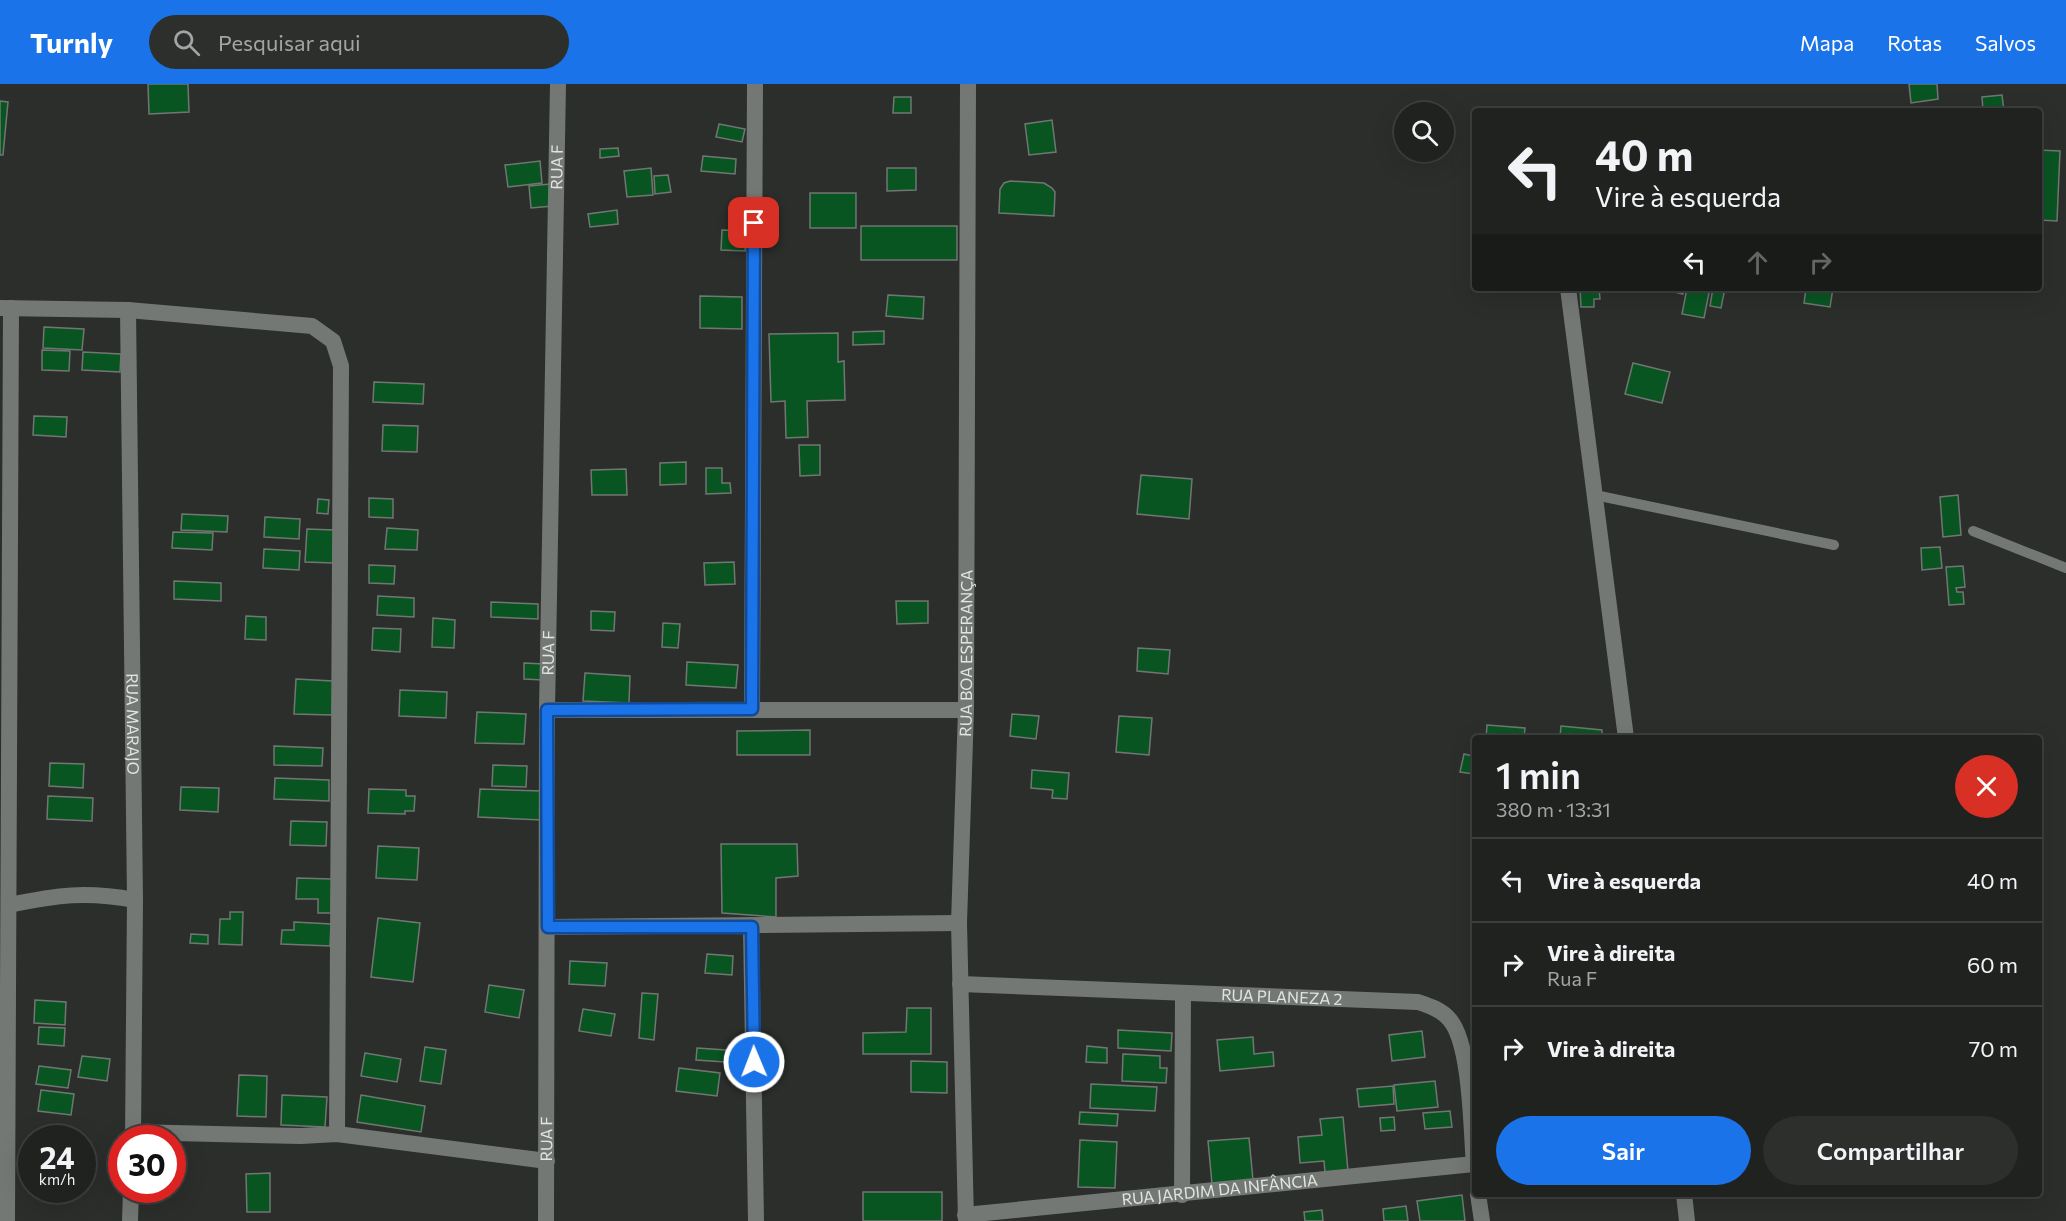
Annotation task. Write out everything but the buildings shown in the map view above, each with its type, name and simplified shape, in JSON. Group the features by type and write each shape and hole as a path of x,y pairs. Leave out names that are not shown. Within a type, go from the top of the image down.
{"street":[{"name":"RUA F","path":"546,1221 547,710 558,84"},
{"path":"752,709 755,84"},
{"name":"RUA BOA ESPERANÇA","path":"965,1218 959,923 966,711 968,84"},
{"path":"1568,291 1626,735"},
{"path":"7,1221 9,905 5,308 128,310 312,326 333,341 341,366 337,1134"},
{"name":"RUA MARAJO","path":"128,310 135,900 133,1125"},
{"path":"547,710 966,711"},
{"path":"9,905 64,894 108,895 135,900"},
{"path":"548,927 752,927 959,923"},
{"path":"752,927 756,1221"},
{"name":"RUA PLANEZA 2","path":"960,984 1418,1002 1437,1008 1450,1020 1463,1048 1472,1144"},
{"path":"1182,1195 1183,994"},
{"path":"186,1135 337,1134 547,1161"},
{"name":"RUA JARDIM DA INFÂNCIA","path":"965,1218 1472,1165"},
{"path":"1478,1197 1482,1221"},
{"path":"1684,1197 1687,1221"},
{"path":"130,1221 131,1203"}],"lane":[{"path":"1595,495 1834,545"},
{"path":"1973,531 2066,568"}],"route":[{"path":"754,223 752,709 547,710 548,927 752,927 754,1062"}]}
